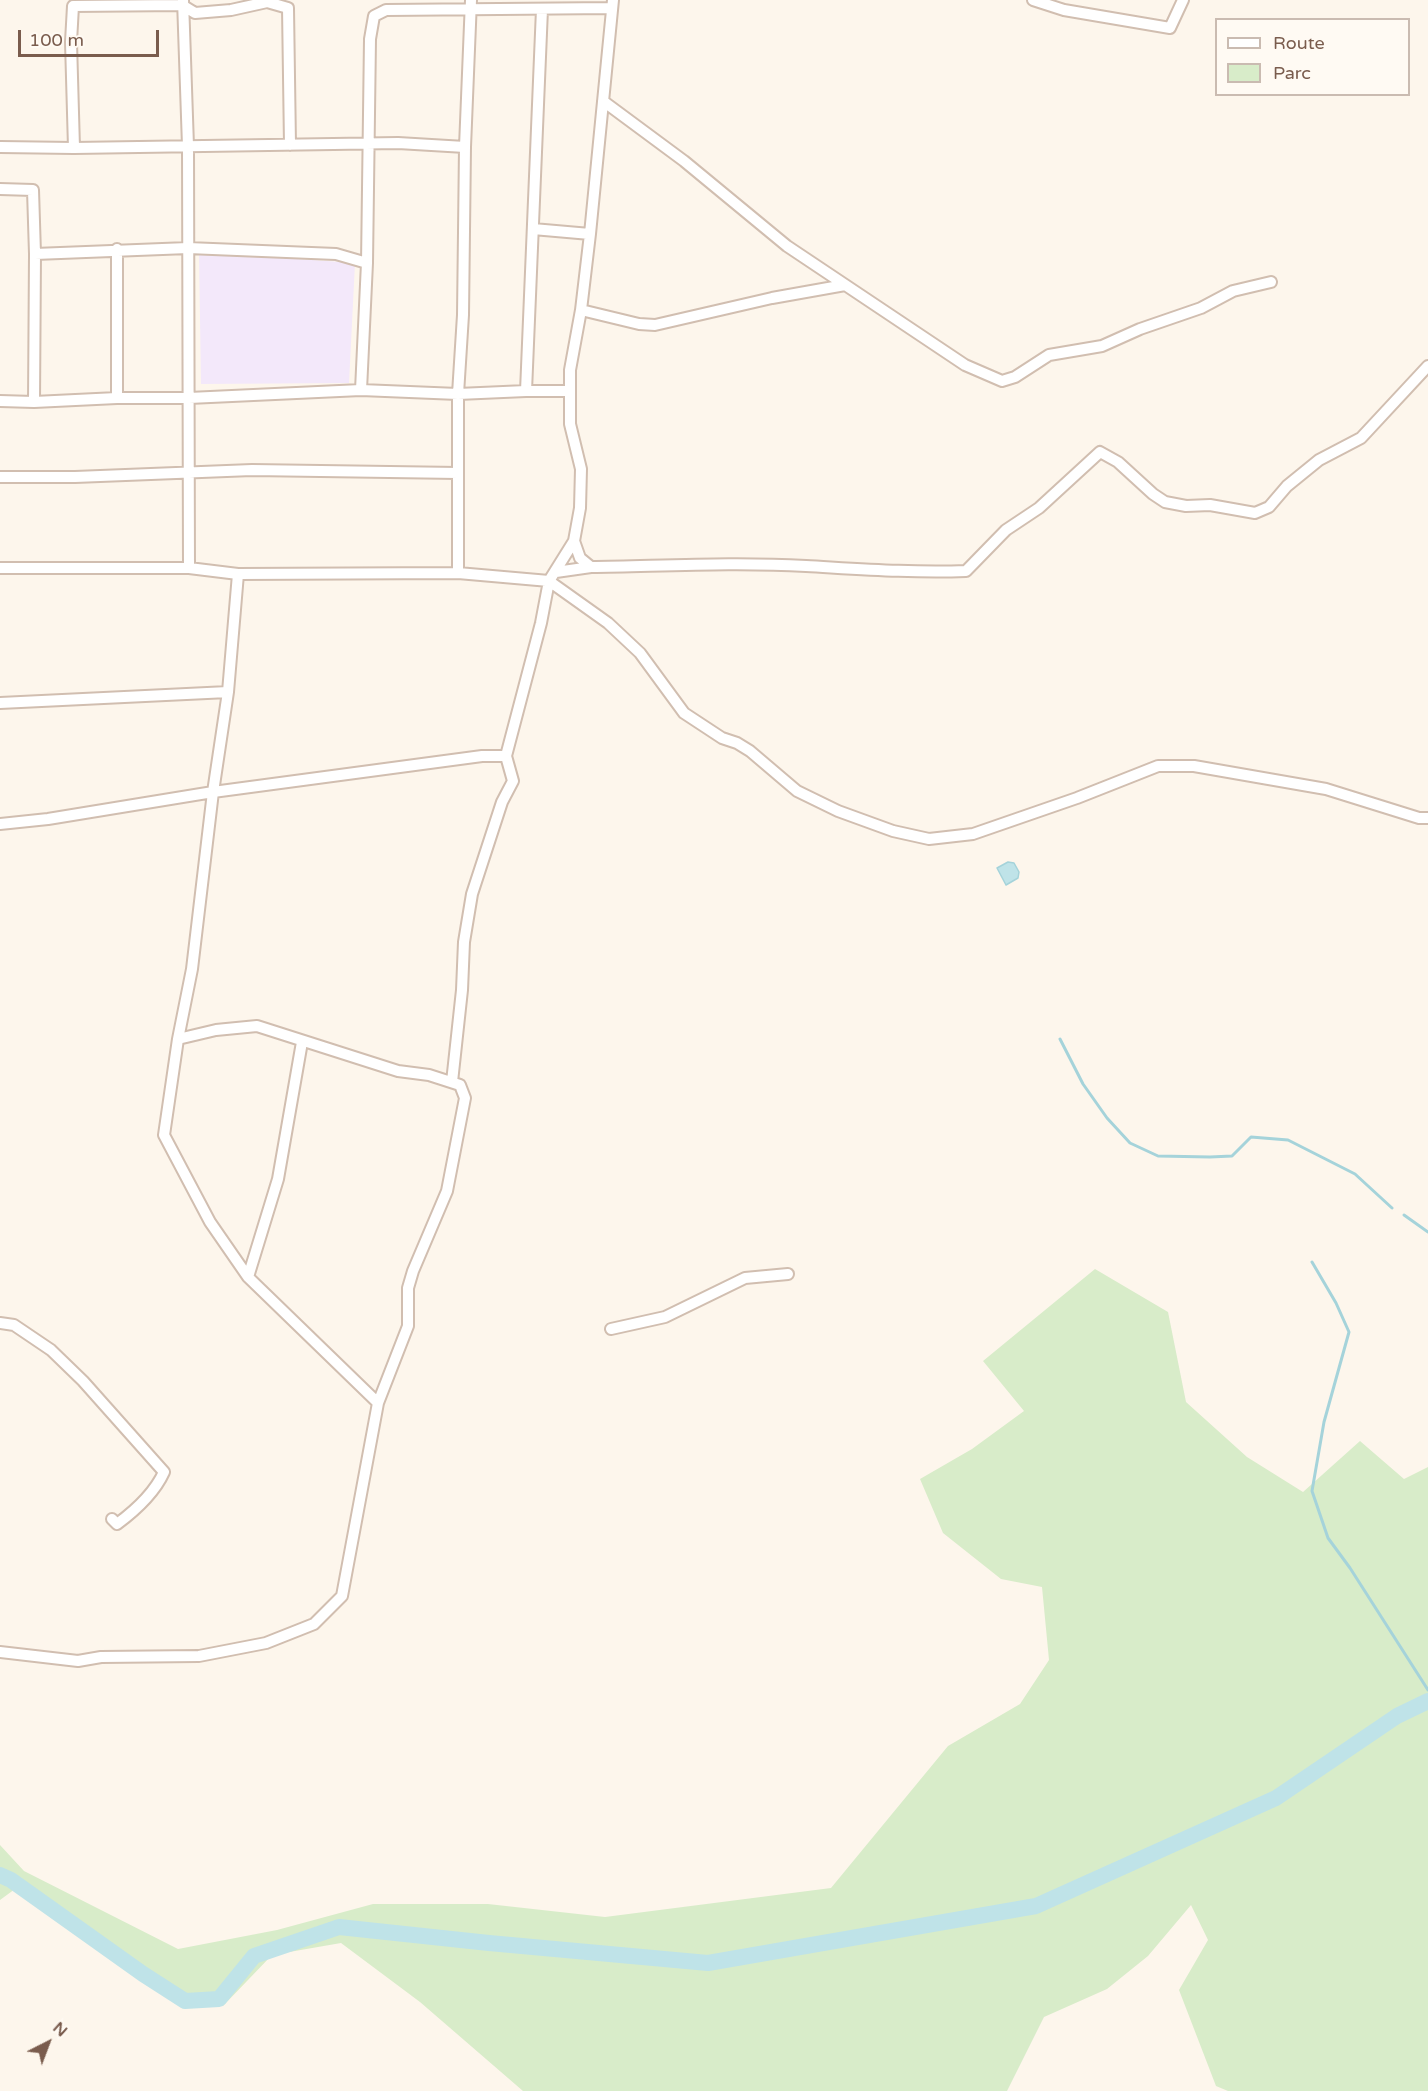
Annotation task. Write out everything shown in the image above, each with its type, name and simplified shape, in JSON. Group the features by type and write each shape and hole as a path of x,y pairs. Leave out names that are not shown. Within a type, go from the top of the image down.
{"street":[{"path":"1033,0 1064,10 1170,28 1183,0"},
{"path":"75,148 71,42 73,6 183,3 195,14 231,10 267,2 288,8 290,145"},
{"path":"183,3 188,146 189,568"},
{"path":"361,390 367,262 370,39 374,16 386,10 471,5 542,9 612,4 590,234 581,310 570,370 570,424 581,469 580,508 574,541 552,576 506,756 513,782 502,802 472,894 464,942 462,990 452,1082"},
{"path":"458,573 458,394 464,315 465,147 471,5"},
{"path":"526,391 542,9"},
{"path":"603,100 684,161 787,246 965,364 1002,381 1015,377 1049,355 1102,346 1140,328 1201,308 1233,291 1271,282"},
{"path":"0,147 398,143 465,147"},
{"path":"0,189 33,190 34,402"},
{"path":"533,229 590,234"},
{"path":"35,254 188,248 336,254 367,262"},
{"path":"117,249 117,398"},
{"path":"581,310 639,324 655,325 772,298 845,285"},
{"path":"0,568 189,568 238,574 458,573 552,576 591,567 736,565 806,566 919,573 966,571 1006,530 1039,508 1100,452 1118,462 1165,502 1186,506 1210,505 1255,513 1269,507 1287,486 1320,460 1361,438 1428,366"},
{"path":"0,401 189,398 361,390 458,394 569,391"},
{"path":"0,477 75,477 252,470 458,472"},
{"path":"574,541 580,558 591,567"},
{"path":"238,574 228,692 213,792 192,969 178,1039 164,1135 210,1222 248,1277 378,1403"},
{"path":"552,576 640,653 684,713 722,738 750,751 797,791 814,801 893,831 929,838 973,834 1077,798 1158,766 1194,766 1326,789 1419,818 1428,818"},
{"path":"0,703 228,692"},
{"path":"0,824 48,819 213,792 482,756 506,756"},
{"path":"0,1652 78,1661 101,1657 199,1656 266,1643 314,1624 342,1596 378,1403 408,1326 408,1288 413,1271 447,1191 465,1098 460,1085 452,1082 429,1075 398,1071 257,1026 216,1030 178,1039"},
{"path":"248,1277 278,1179 302,1042"},
{"path":"611,1329 665,1317 745,1278 788,1274"},
{"path":"0,1323 14,1325 51,1350 164,1472 158,1484 135,1510 117,1524 112,1519"}],"shaded area":[{"path":"199,252 355,263 349,383 201,384"}],"green space":[{"path":"1095,1269 1168,1312 1186,1402 1247,1457 1303,1492 1360,1441 1404,1479 1428,1467 1428,2091 1228,2091 1216,2086 1179,1990 1208,1940 1191,1905 1148,1956 1107,1989 1044,2017 1007,2091 523,2091 420,2002 341,1943 272,1955 223,2006 188,2005 131,1972 15,1889 0,1900 0,1845 24,1871 178,1949 277,1930 373,1904 488,1904 605,1917 831,1888 948,1746 1020,1704 1049,1660 1042,1587 1001,1579 943,1533 920,1479 972,1449 1024,1411 983,1361"}],"water":[{"path":"1008,862 1014,863 1019,872 1018,878 1006,885 997,868"}],"waterway":[{"path":"1060,1039 1083,1084 1107,1118 1130,1143 1158,1156 1210,1157 1232,1156 1251,1137 1288,1140 1355,1174 1392,1208"},
{"path":"1404,1215 1428,1232"},
{"path":"1312,1262 1336,1303 1349,1332 1324,1422 1312,1491 1328,1538 1350,1568 1428,1690"},
{"path":"0,1875 11,1880 143,1974 185,2001 219,1999 254,1956 339,1927 708,1963 1036,1906 1276,1798 1397,1716 1428,1701"}]}
